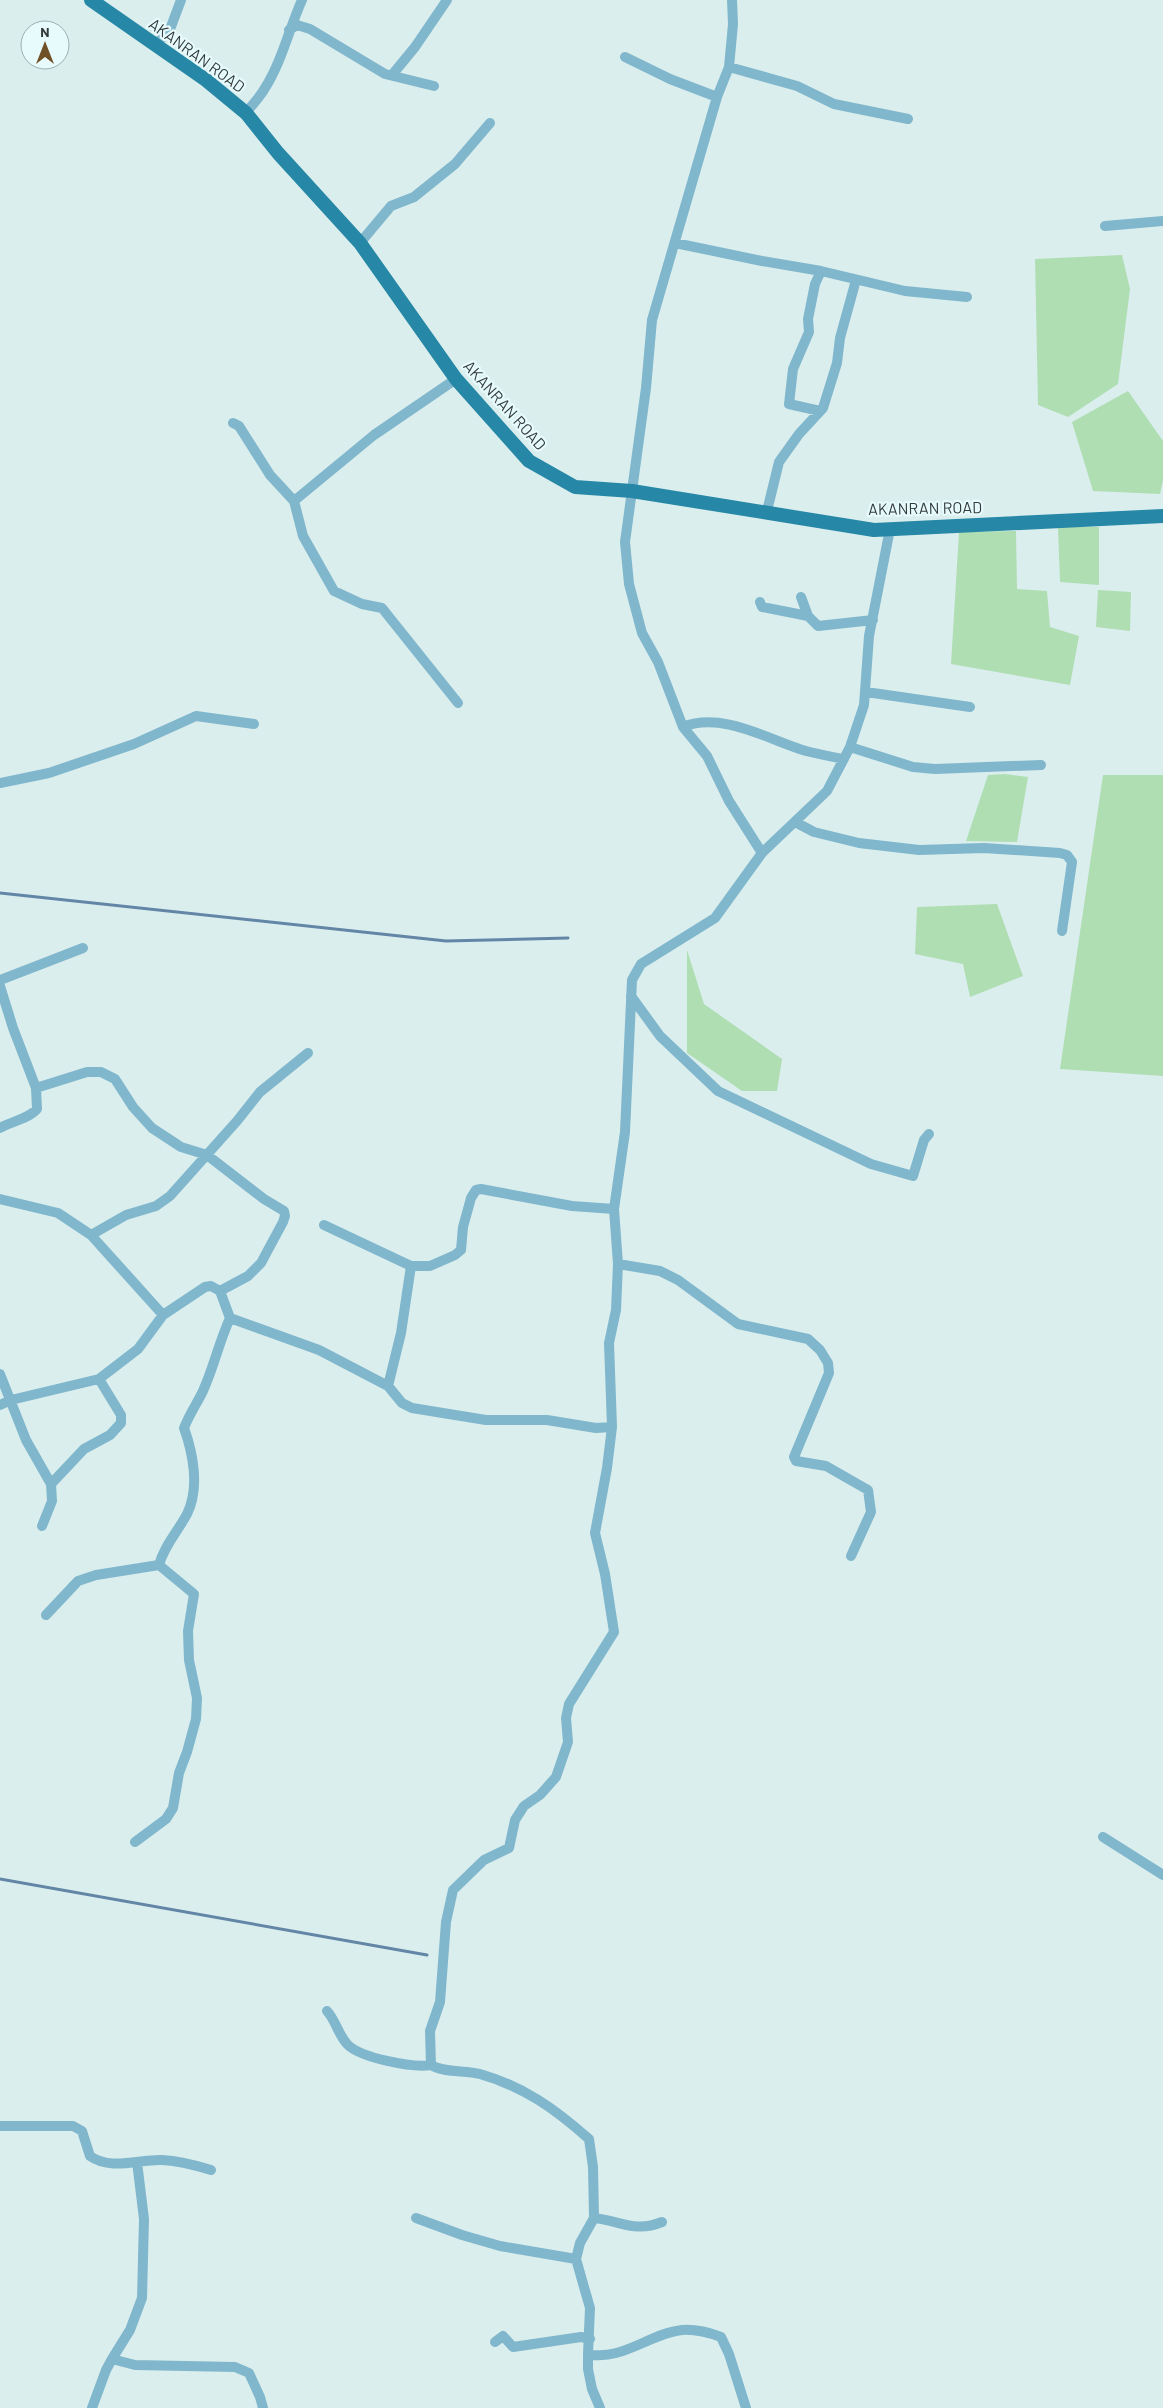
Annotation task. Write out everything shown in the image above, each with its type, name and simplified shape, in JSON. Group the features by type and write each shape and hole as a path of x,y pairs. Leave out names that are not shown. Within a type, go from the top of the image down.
{"main road":[{"name":"AKANRAN ROAD","path":"91,0 206,80 246,113 278,153 360,243 456,379 529,462 575,487 632,491 767,511 874,530 1163,516"}],"street":[{"path":"154,44 169,32 181,0"},
{"path":"246,113 266,88 282,53 289,30 302,0"},
{"path":"392,75 415,47 447,0"},
{"path":"732,0 733,24 729,67 717,96 652,320 632,491 624,542 629,584 642,633 658,662 683,727 707,756 729,801 762,853"},
{"path":"289,30 297,25 310,29 385,74 434,86"},
{"path":"624,57 670,79 717,96"},
{"path":"729,67 797,86 834,104 908,119"},
{"path":"360,243 391,206 414,197 455,164 490,123"},
{"path":"1105,226 1163,221"},
{"path":"675,243 821,271 905,291 967,297"},
{"path":"820,411 788,404 793,369 809,332 808,319 815,284 821,271"},
{"path":"767,511 779,462 799,434 820,411 837,363 840,338 856,280"},
{"path":"294,501 374,435 456,379"},
{"path":"233,423 239,426 270,475 294,501 303,536 334,591 362,604 382,608 458,703"},
{"path":"431,2065 430,2031 440,2002 446,1922 453,1890 484,1860 509,1848 515,1820 524,1806 540,1795 556,1778 568,1742 566,1718 570,1704 614,1632 605,1574 595,1533 607,1468 612,1427 609,1343 616,1310 618,1264 614,1209 624,1132 632,980 641,964 715,918 762,853 827,791 850,747 864,705 873,620 890,529"},
{"path":"801,597 808,616 818,626 873,620"},
{"path":"760,602 762,607 808,616"},
{"path":"866,692 970,707"},
{"path":"0,783 49,773 134,744 196,716 254,724"},
{"path":"683,727 706,722 729,725 807,751 844,759"},
{"path":"850,747 913,767 935,769 1041,765"},
{"path":"795,822 814,832 859,843 919,850 984,848 1067,855 1072,862 1062,931"},
{"path":"0,980 83,948"},
{"path":"0,986 13,1028 36,1088 37,1109 33,1114 14,1120 0,1128"},
{"path":"631,996 660,1036 718,1091 816,1140 871,1164 913,1176 924,1140 929,1134"},
{"path":"91,1235 126,1215 156,1206 170,1196 260,1092 308,1054"},
{"path":"0,1405 11,1400 99,1379 138,1349 163,1315 205,1287 210,1286 220,1290 248,1276 261,1263 274,1242 285,1214 207,1155 181,1147 152,1128 133,1107 115,1079 101,1072 87,1072 36,1088"},
{"path":"324,1225 411,1266 430,1266 455,1255 461,1250 469,1205 476,1190 481,1189 572,1206 614,1209"},
{"path":"0,1198 58,1213 91,1235 163,1315"},
{"path":"618,1264 660,1271 678,1280 738,1324 803,1337 820,1350 828,1363 829,1374 794,1457 796,1461 826,1466 868,1490 871,1512 851,1556"},
{"path":"388,1386 401,1333 411,1266"},
{"path":"159,1565 166,1548 188,1512 194,1481 188,1440 184,1428 202,1392 218,1345 230,1318 220,1290"},
{"path":"230,1318 319,1350 388,1386 402,1403 412,1408 486,1420 547,1420 596,1428 612,1427"},
{"path":"0,1374 26,1440 51,1484 52,1501 42,1526"},
{"path":"51,1484 84,1449 110,1436 121,1423 121,1415 99,1379"},
{"path":"46,1615 78,1581 96,1575 159,1565 194,1594 188,1631 189,1660 197,1698 196,1719 179,1773 173,1808 166,1819 135,1842"},
{"path":"1103,1837 1163,1874"},
{"path":"327,2011 334,2018 340,2034 349,2046 369,2055 396,2062 422,2066 431,2065 479,2074 515,2087 548,2105 589,2139 593,2167 594,2218 580,2243 576,2259 590,2308 588,2354 590,2379 600,2408"},
{"path":"0,2126 73,2126 82,2131 88,2153 92,2157 109,2162 174,2161 212,2170"},
{"path":"92,2408 106,2370 130,2330 142,2298 144,2219 137,2162"},
{"path":"416,2218 462,2235 494,2244 576,2259"},
{"path":"594,2218 636,2228 648,2228 662,2222"},
{"path":"588,2354 595,2355 623,2351 680,2330 702,2330 720,2337 729,2354 746,2408"},
{"path":"495,2342 503,2336 513,2347 581,2337 590,2339"},
{"path":"112,2359 135,2365 235,2367 249,2373 263,2408"}],"green space":[{"path":"1122,255 1130,289 1118,384 1068,417 1038,405 1035,259"},
{"path":"1128,391 1163,441 1163,480 1160,494 1093,491 1072,422"},
{"path":"1058,527 1099,527 1099,585 1060,582"},
{"path":"1016,531 1017,589 1047,591 1050,627 1079,636 1070,685 951,664 959,532"},
{"path":"1098,590 1131,592 1130,631 1096,627"},
{"path":"1005,774 1028,777 1017,842 966,841 988,775"},
{"path":"1103,775 1163,775 1163,1076 1060,1069"},
{"path":"997,904 1023,976 970,997 963,964 915,954 917,907"},
{"path":"687,950 704,1004 782,1059 777,1091 742,1091 687,1053"}],"waterway":[{"path":"0,893 446,941 568,938"},
{"path":"0,1879 427,1955"}]}
